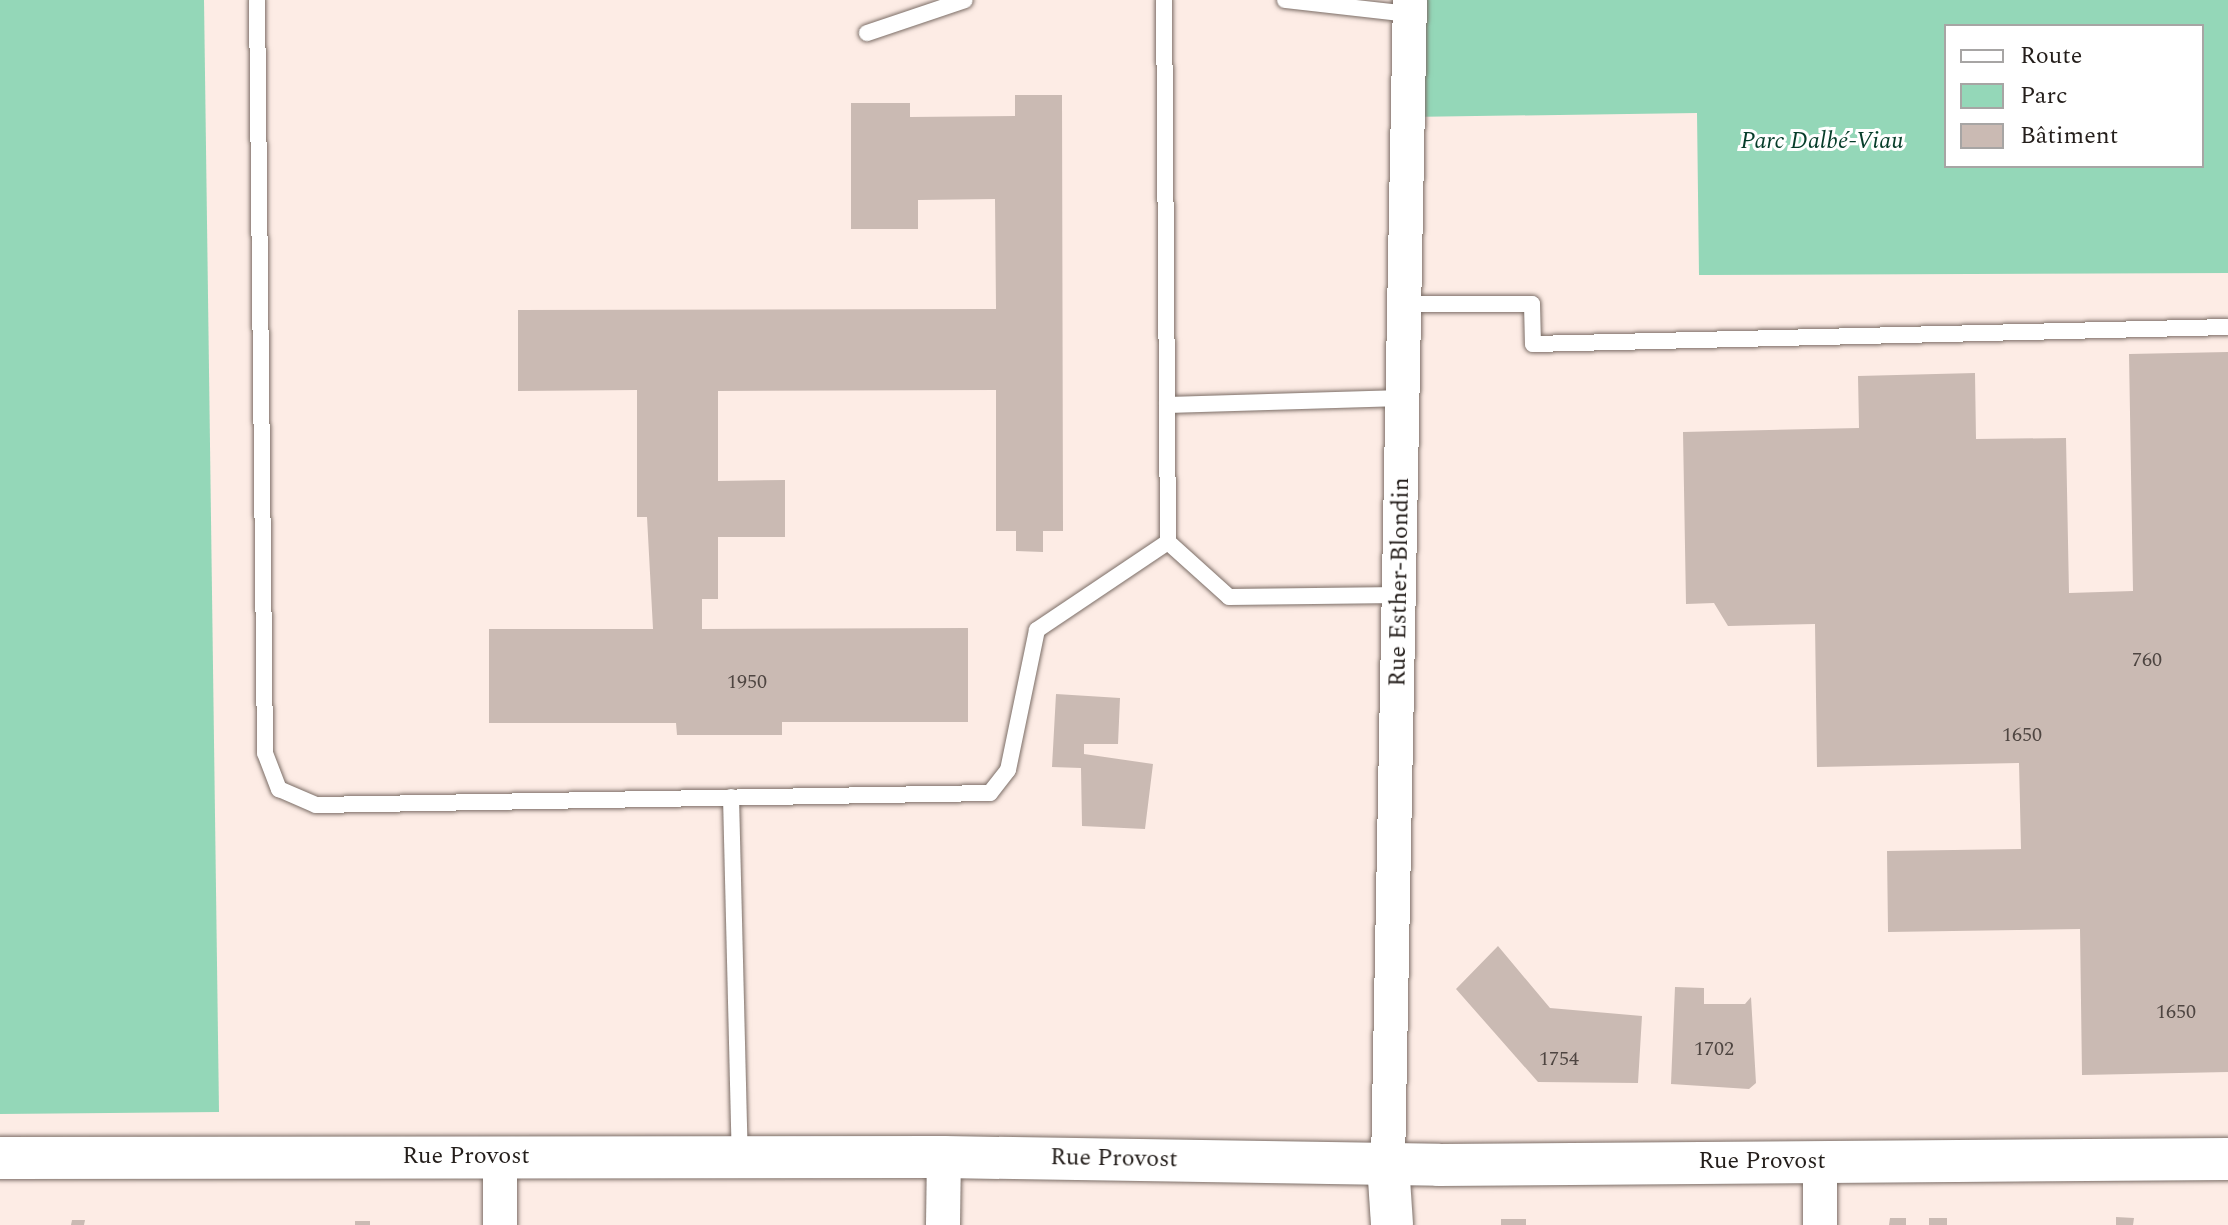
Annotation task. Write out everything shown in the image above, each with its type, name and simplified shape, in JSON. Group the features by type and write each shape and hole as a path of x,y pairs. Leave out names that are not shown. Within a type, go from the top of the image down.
{"street":[{"name":"Rue Esther-Blondin","path":"1388,1164 1410,7"},
{"path":"500,1157 500,1225"},
{"name":"Rue Provost","path":"0,1158 944,1157 1388,1164 2228,1159"},
{"path":"943,1225 944,1157"},
{"path":"1820,1162 1820,1225"},
{"path":"1388,1164 1392,1225"}],"lane":[{"path":"257,0 265,753 279,789 316,805 990,793 1008,770 1037,630 1168,542"},
{"path":"867,33 965,0"},
{"path":"1164,0 1168,542 1229,597 1400,595"},
{"path":"1285,0 1410,7"},
{"path":"1405,304 1532,304 1533,344 2228,327"},
{"path":"1167,405 1403,398"},
{"path":"731,797 740,1157"}],"green space":[{"path":"0,0 204,0 219,1112 0,1114"},
{"name":"Parc Dalbé-Viau","path":"1410,0 2228,0 2228,273 1699,275 1697,113 1408,117"}],"building":[{"path":"1015,95 1062,95 1063,531 1043,531 1043,552 1016,551 1016,531 996,531 996,390 718,391 718,481 785,480 785,537 718,537 718,599 702,599 702,629 968,628 968,722 782,722 782,735 677,735 676,723 489,723 489,629 653,629 647,517 637,517 637,390 518,391 518,310 996,309 995,199 918,200 918,229 851,229 851,103 910,103 910,117 1015,116"},
{"path":"2228,352 2228,1072 2082,1075 2080,929 1888,932 1887,851 2021,849 2019,763 1817,767 1815,624 1728,626 1714,603 1686,604 1683,432 1859,428 1858,376 1975,373 1976,439 2066,438 2069,593 2133,591 2129,354"},
{"path":"1056,694 1120,698 1118,744 1084,744 1084,754 1153,764 1145,829 1082,826 1081,768 1052,767"},
{"path":"1498,946 1550,1008 1642,1016 1638,1083 1538,1082 1456,989"},
{"path":"1675,987 1704,988 1704,1004 1745,1004 1751,997 1756,1083 1749,1089 1671,1084"},
{"path":"2116,1217 2134,1218 2133,1225 2116,1225"},
{"path":"1890,1218 1906,1218 1906,1225 1889,1225"},
{"path":"1929,1218 1947,1218 1947,1225 1929,1225"},
{"path":"1501,1219 1526,1219 1526,1225 1501,1225"},
{"path":"72,1220 85,1220 84,1225 71,1225"},
{"path":"355,1221 370,1221 370,1225 355,1225"}]}
